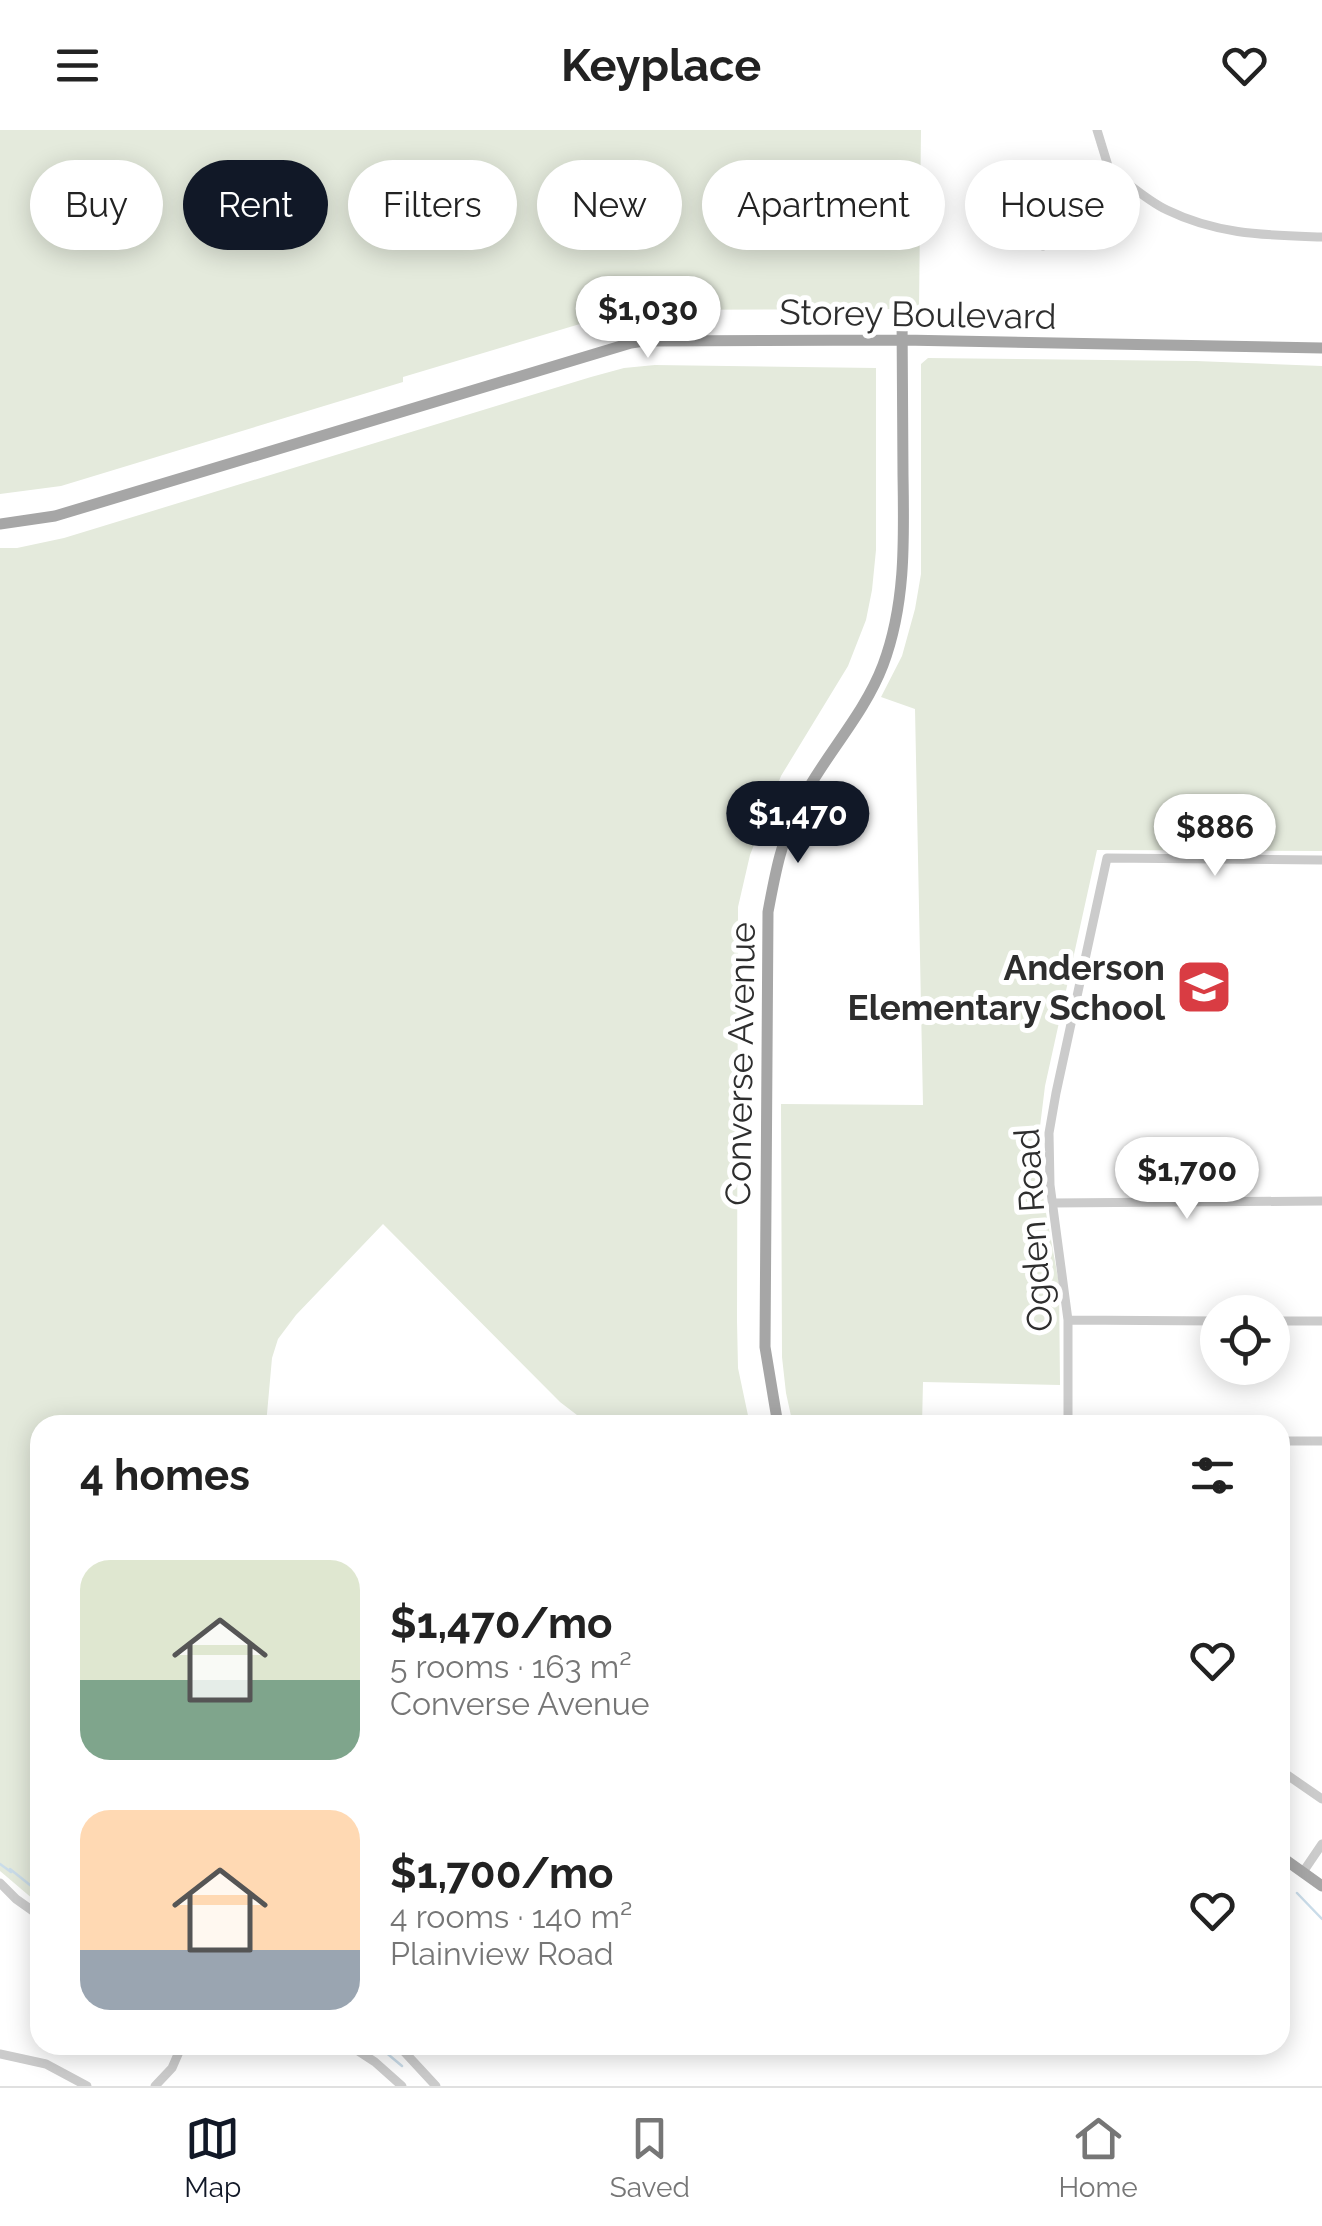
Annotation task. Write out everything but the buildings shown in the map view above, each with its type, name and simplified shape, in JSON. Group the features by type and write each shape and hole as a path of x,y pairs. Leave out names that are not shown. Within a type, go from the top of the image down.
{"main road":[{"name":"Converse Avenue","path":"776,1415 765,1348 768,912 786,835 800,802 866,700 883,666 894,630 904,540 902,314"},
{"name":"Storey Boulevard","path":"0,524 55,516 631,342 903,340 1322,348"},
{"path":"1290,1863 1322,1886"}],"street":[{"path":"1097,130 1106,160"},
{"path":"1140,192 1164,209 1213,229 1322,237"},
{"name":"Ogden Road","path":"1068,1415 1068,1320 1048,1156 1052,1111 1108,858 1322,860"},
{"path":"1052,1203 1322,1201"},
{"path":"1068,1320 1200,1321"},
{"path":"1290,1321 1322,1321"},
{"path":"1290,1441 1322,1441"},
{"path":"1290,1777 1322,1798"},
{"path":"1303,1872 1322,1844"},
{"path":"0,1883 30,1908"},
{"path":"0,2054 46,2064 87,2086"},
{"path":"155,2086 172,2068 178,2055"},
{"path":"364,2055 402,2086"},
{"path":"407,2055 436,2086"}],"shaded area":[{"path":"0,130 921,130 921,160 702,160 702,250 920,250 919,309 643,310 600,318 61,486 0,494"},
{"path":"928,358 1322,366 1322,851 1097,850 1045,1086 1036,1159 1059,1283 1060,1385 923,1382 922,1415 791,1415 782,1357 781,1104 923,1105 915,709 881,697 902,656 921,574 921,364"},
{"path":"624,368 876,368 876,550 866,620 848,666 781,776 750,855 738,907 737,1321 738,1368 748,1415 577,1415 383,1224 278,1339 272,1358 267,1415 30,1415 30,1896 0,1871 0,548 64,538"}],"waterway":[{"path":"0,1864 11,1872"},
{"path":"10,1869 30,1885"},
{"path":"1297,1893 1322,1919"},
{"path":"389,2055 402,2066"}],"place":[{"name":"Anderson Elementary School","path":"1204,987"}]}
